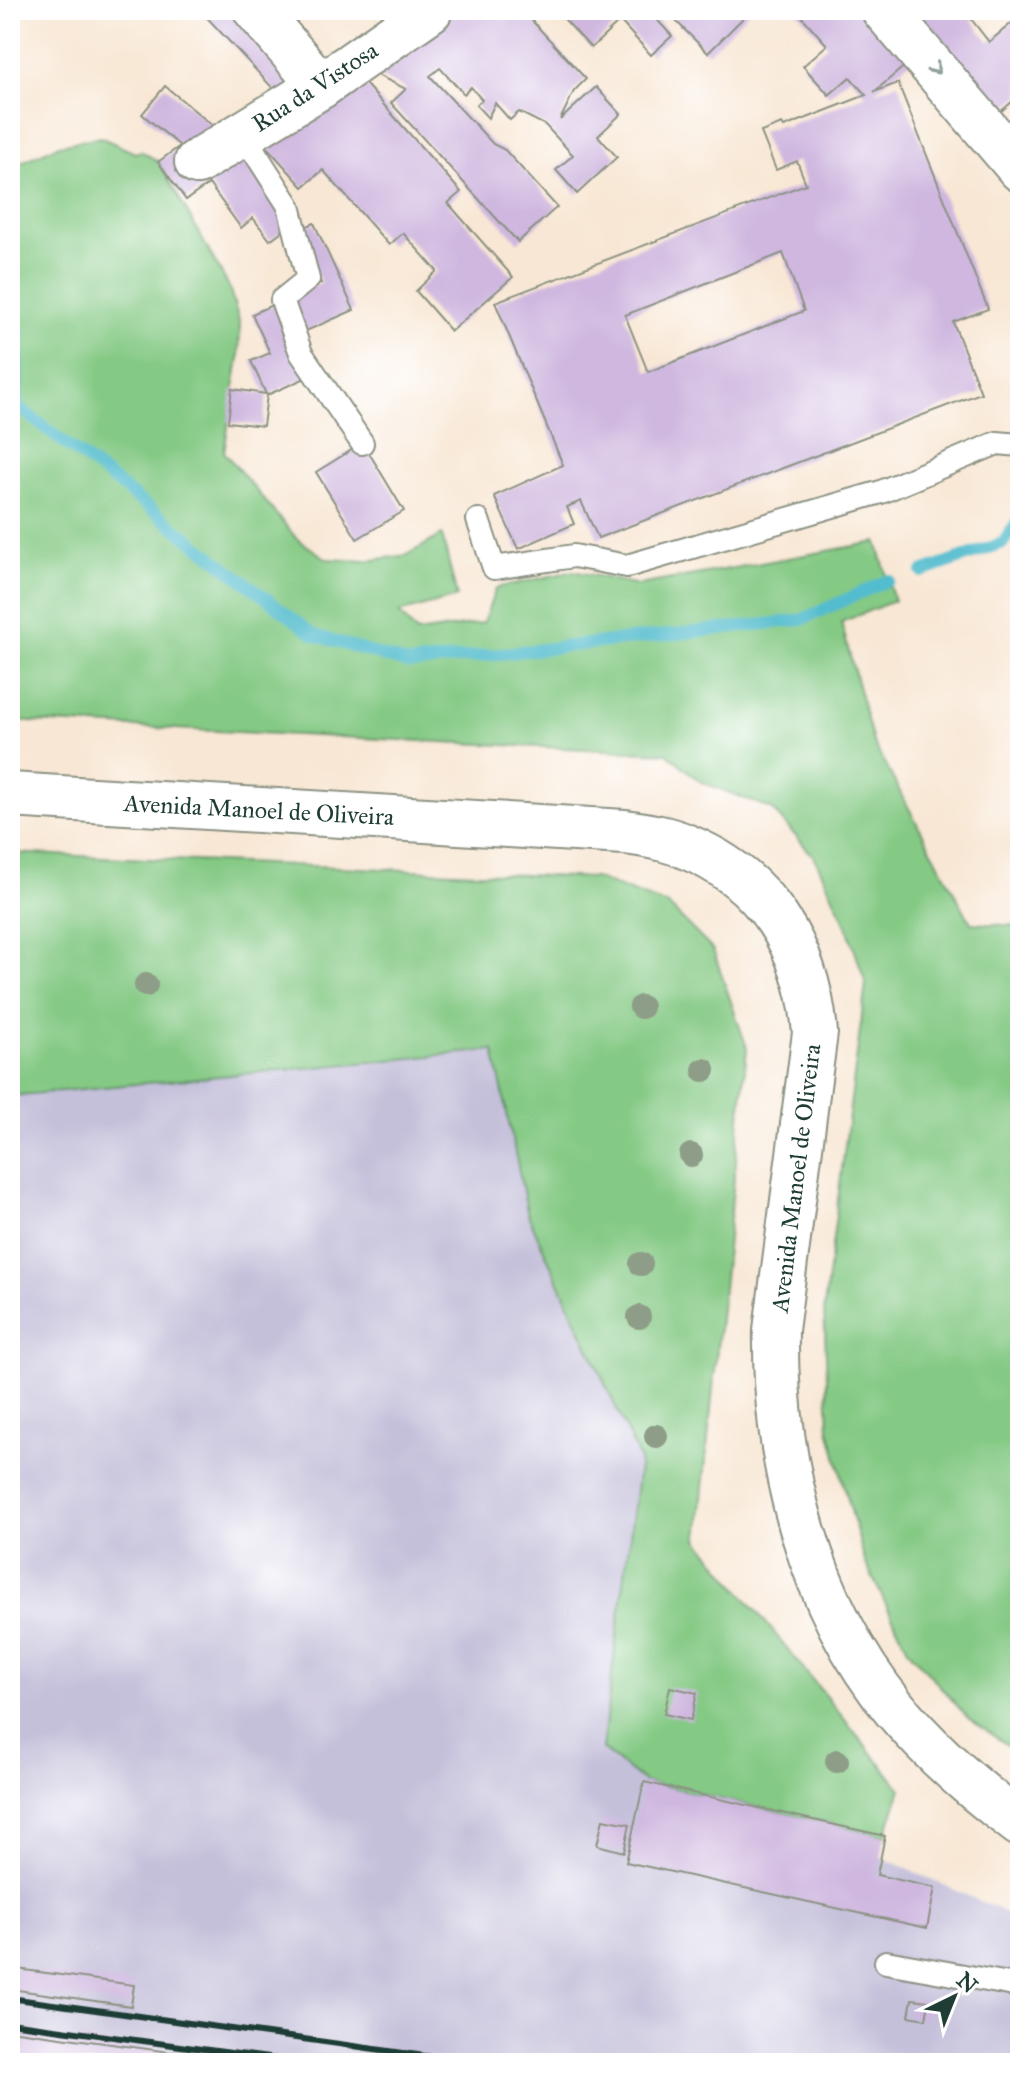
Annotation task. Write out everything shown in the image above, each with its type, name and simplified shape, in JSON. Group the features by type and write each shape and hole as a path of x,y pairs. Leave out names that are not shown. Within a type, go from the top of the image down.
{"main road":[{"path":"256,10 321,86"},
{"name":"Rua da Vistosa","path":"197,162 321,86 430,10"},
{"path":"884,10 1020,169"},
{"name":"Avenida Manoel de Oliveira","path":"10,795 625,832 657,837 695,850 726,867 760,895 787,934 799,959 813,1007 815,1033 779,1300 775,1362 781,1434 806,1538 816,1571 841,1628 893,1707 981,1796 1020,1824"}],"lane":[{"path":"243,134 289,206 308,279 282,300 301,353 362,443"},
{"path":"478,520 494,568 574,556 627,566 881,492 997,443 1020,445"},
{"path":"886,1962 1020,1986"}],"shaded area":[{"path":"494,1050 528,1215 640,1460 602,1749 644,1782 885,1836 881,1857 1020,1919 1020,2063 10,2063 10,1096"}],"green space":[{"path":"100,137 135,153 141,151 159,162 229,287 240,324 239,358 224,452 296,538 327,559 366,561 407,555 442,535 457,597 399,613 417,633 483,623 496,588 573,571 639,585 877,542 894,601 841,622 873,742 971,923 1020,926 1020,1754 968,1718 909,1651 865,1562 829,1429 824,1307 866,984 846,924 815,858 772,809 701,782 667,753 10,721 10,178 17,164 59,145"},
{"path":"10,853 595,878 668,905 713,950 747,1048 698,1539 901,1789 885,1836 644,1782 602,1749 640,1460 528,1215 494,1050 10,1096"}],"building":[{"path":"200,10 296,10 270,32 306,71 280,96"},
{"path":"445,10 522,10 586,79 574,91 560,120 596,87 621,114 598,136 617,157 577,194 556,170 573,155 545,125 519,112 510,120 495,103 488,118 476,105 482,100 471,87 464,94 440,68 430,76 557,207 518,242 391,103 406,89 375,74"},
{"path":"556,10 648,10 672,36 651,55 620,21 591,48"},
{"path":"671,10 745,10 748,13 708,53 668,13"},
{"path":"796,10 872,10 914,58 874,92 898,83 988,309 953,322 981,393 598,538 581,501 567,507 574,524 518,549 494,496 563,465 495,302 806,184 797,161 776,170 761,132 782,124 784,127 866,95 850,77 829,95 803,66 827,45","holes":["783,253 804,311 648,372 625,315"]},
{"path":"903,10 971,10 968,15 989,42 1020,16 1020,95 993,118"},
{"path":"353,70 461,192 448,203 513,277 451,331 416,291 437,271 403,233 389,245 323,170 303,187 266,146"},
{"path":"165,86 243,147 297,220 270,240 253,218 241,228 209,184 186,200 158,162 180,146 142,114"},
{"path":"314,223 354,310 292,337 310,376 267,395 263,426 228,422 232,389 266,394 251,361 270,353 252,314 321,283 296,231"},
{"path":"363,443 404,511 357,539 316,472"},
{"path":"670,1687 697,1693 691,1720 664,1714"},
{"path":"644,1782 885,1836 877,1875 935,1888 927,1928 626,1862"},
{"path":"603,1819 630,1824 624,1852 597,1845"},
{"path":"10,1968 134,1985 131,2006 10,1989"},
{"path":"912,1999 929,2001 926,2019 909,2016"},
{"path":"10,2030 235,2063 140,2063 119,2060 119,2063 10,2063"}],"waterway":[{"path":"10,326 18,331 17,406 314,635 409,664 801,620 889,580"},
{"path":"922,572 1003,543 1020,517"}],"railway":[{"path":"10,1998 475,2063"},
{"path":"10,2023 306,2063"}]}
